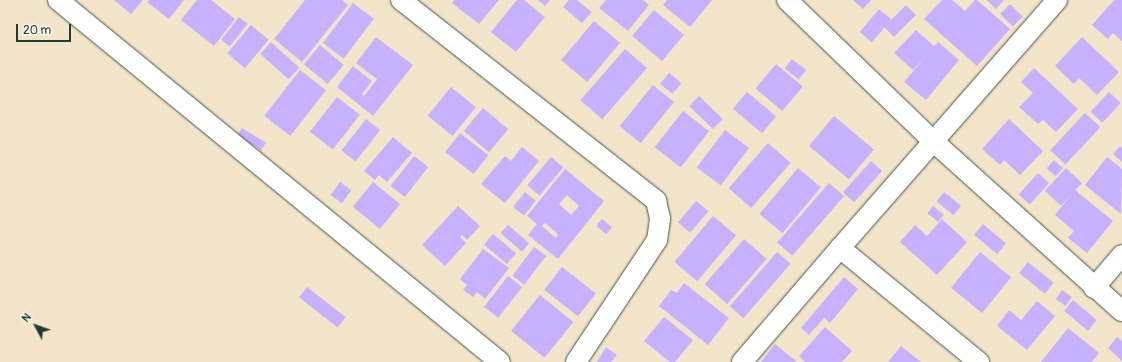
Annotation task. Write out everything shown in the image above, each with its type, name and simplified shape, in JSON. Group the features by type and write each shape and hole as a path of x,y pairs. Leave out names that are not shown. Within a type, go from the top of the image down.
{"street":[{"path":"58,0 500,362"},
{"path":"401,0 656,201 660,219 657,240 576,362"},
{"path":"787,0 933,141 1094,288 1122,311"},
{"path":"742,362 1057,0"},
{"path":"840,248 979,362"},
{"path":"1094,288 1122,255"}],"building":[{"path":"114,0 143,0 131,14"},
{"path":"149,0 184,0 169,19 147,2"},
{"path":"197,0 211,0 235,19 214,46 181,20"},
{"path":"305,0 342,0 348,5 302,62 274,39"},
{"path":"454,0 499,0 479,24 452,3"},
{"path":"517,0 524,0 545,17 516,52 491,32"},
{"path":"538,0 550,0 545,6"},
{"path":"569,0 577,0 592,12 582,23 563,7"},
{"path":"606,0 643,0 649,5 628,31 599,8"},
{"path":"667,0 712,0 690,27 663,5"},
{"path":"853,0 871,0 863,9"},
{"path":"942,0 952,0 965,11 975,0 977,0 1010,29 977,66 924,19"},
{"path":"987,0 1004,0 996,9"},
{"path":"1114,0 1122,0 1122,41 1113,33 1108,39 1092,25"},
{"path":"353,3 374,19 344,59 323,43"},
{"path":"1010,4 1023,17 1013,27 1000,14"},
{"path":"906,5 916,15 894,37 884,27"},
{"path":"879,9 891,19 872,42 860,32"},
{"path":"654,10 684,35 662,61 632,36"},
{"path":"239,17 248,24 230,47 221,40"},
{"path":"594,21 620,43 587,82 561,60"},
{"path":"251,25 269,40 245,68 227,53"},
{"path":"916,30 934,46 938,42 959,60 926,100 904,82 927,55 913,70 894,53"},
{"path":"376,37 413,65 373,116 337,87 353,66 372,81 362,94 364,96 377,79 356,63"},
{"path":"1082,37 1119,72 1097,95 1079,78 1074,84 1055,66"},
{"path":"271,42 299,67 289,79 260,54"},
{"path":"320,45 344,65 328,84 304,64"},
{"path":"625,49 647,68 602,119 580,100"},
{"path":"792,59 806,70 799,80 785,68"},
{"path":"776,64 803,86 782,111 755,89"},
{"path":"1034,68 1078,109 1056,132 1043,120 1038,124 1019,107 1033,93 1021,82"},
{"path":"300,70 326,90 290,136 264,116"},
{"path":"669,73 681,83 672,94 660,84"},
{"path":"653,85 674,102 641,143 620,126"},
{"path":"451,87 476,107 453,136 428,116"},
{"path":"747,92 776,116 762,133 733,109"},
{"path":"1109,92 1121,103 1102,123 1091,112"},
{"path":"699,96 723,119 713,129 689,106"},
{"path":"337,97 360,115 333,150 310,132"},
{"path":"483,108 508,129 489,152 464,131"},
{"path":"683,111 709,131 681,168 655,147"},
{"path":"1085,113 1100,127 1066,165 1050,150"},
{"path":"834,116 874,149 849,179 809,146"},
{"path":"366,119 380,130 356,162 341,151"},
{"path":"1009,119 1043,151 1020,175 1004,160 1000,165 982,149"},
{"path":"242,128 266,143 261,150 237,136"},
{"path":"725,130 749,148 721,186 697,168"},
{"path":"460,133 488,155 474,174 445,152"},
{"path":"393,137 412,153 387,182 379,175 375,180 364,171"},
{"path":"768,143 791,163 751,208 729,188"},
{"path":"1120,146 1122,148 1122,162 1113,154"},
{"path":"522,147 539,161 505,203 481,184 505,156 511,161"},
{"path":"414,156 428,167 405,197 391,186"},
{"path":"551,157 563,167 539,196 527,185"},
{"path":"1107,157 1122,169 1121,214 1085,185"},
{"path":"1054,160 1063,168 1056,176 1047,168"},
{"path":"871,161 882,171 854,202 843,192"},
{"path":"798,168 821,187 782,233 759,214"},
{"path":"1066,168 1082,183 1061,206 1045,191"},
{"path":"565,169 604,201 558,259 528,235 537,224 527,216","holes":["567,195 579,206 571,215 559,204","545,223 558,234 556,238 542,226"]},
{"path":"1038,173 1049,183 1030,205 1019,195"},
{"path":"340,182 351,190 342,203 331,195"},
{"path":"373,182 400,204 380,229 353,207"},
{"path":"829,183 844,196 792,256 777,243"},
{"path":"1075,190 1113,221 1087,253 1068,238 1074,231 1055,215"},
{"path":"525,192 536,201 524,216 513,207"},
{"path":"944,192 961,206 954,215 936,201"},
{"path":"696,201 708,211 690,233 678,222"},
{"path":"458,206 480,226 467,240 462,235 460,237 466,243 445,266 422,245"},
{"path":"933,206 944,215 938,222 927,213"},
{"path":"713,216 736,235 697,281 674,262"},
{"path":"602,219 612,227 606,234 596,226"},
{"path":"942,219 967,242 937,275 900,242 915,225 927,236"},
{"path":"983,224 1006,243 997,254 974,235"},
{"path":"508,225 529,243 522,252 501,233"},
{"path":"493,234 516,253 507,264 484,245"},
{"path":"744,239 767,259 727,304 705,284"},
{"path":"534,247 546,256 524,285 512,276"},
{"path":"483,249 509,268 485,299 477,292 473,297 463,290 467,285 460,279"},
{"path":"777,252 791,264 743,318 730,306"},
{"path":"980,252 1011,277 982,313 951,288"},
{"path":"1028,262 1054,283 1045,294 1019,273"},
{"path":"562,267 596,293 578,316 544,290"},
{"path":"508,276 522,287 498,318 484,307"},
{"path":"844,277 858,289 830,323 824,318 809,335 801,328"},
{"path":"684,283 729,318 708,345 659,306 671,290 677,293"},
{"path":"307,287 346,317 338,327 299,297"},
{"path":"1062,290 1072,297 1066,306 1056,299"},
{"path":"540,295 573,322 544,358 511,331"},
{"path":"1073,300 1097,320 1088,331 1064,311"},
{"path":"1037,301 1055,316 1027,350 997,326 1009,310 1021,320"},
{"path":"664,317 693,340 675,362 670,362 644,341"},
{"path":"825,327 852,351 842,362 805,362 799,356"},
{"path":"1068,328 1099,353 1092,362 1041,362"},
{"path":"1117,337 1122,341 1122,361 1108,348"},
{"path":"775,344 797,362 761,362"},
{"path":"901,346 921,362 888,362"},
{"path":"606,347 617,355 611,362 597,362"}]}
